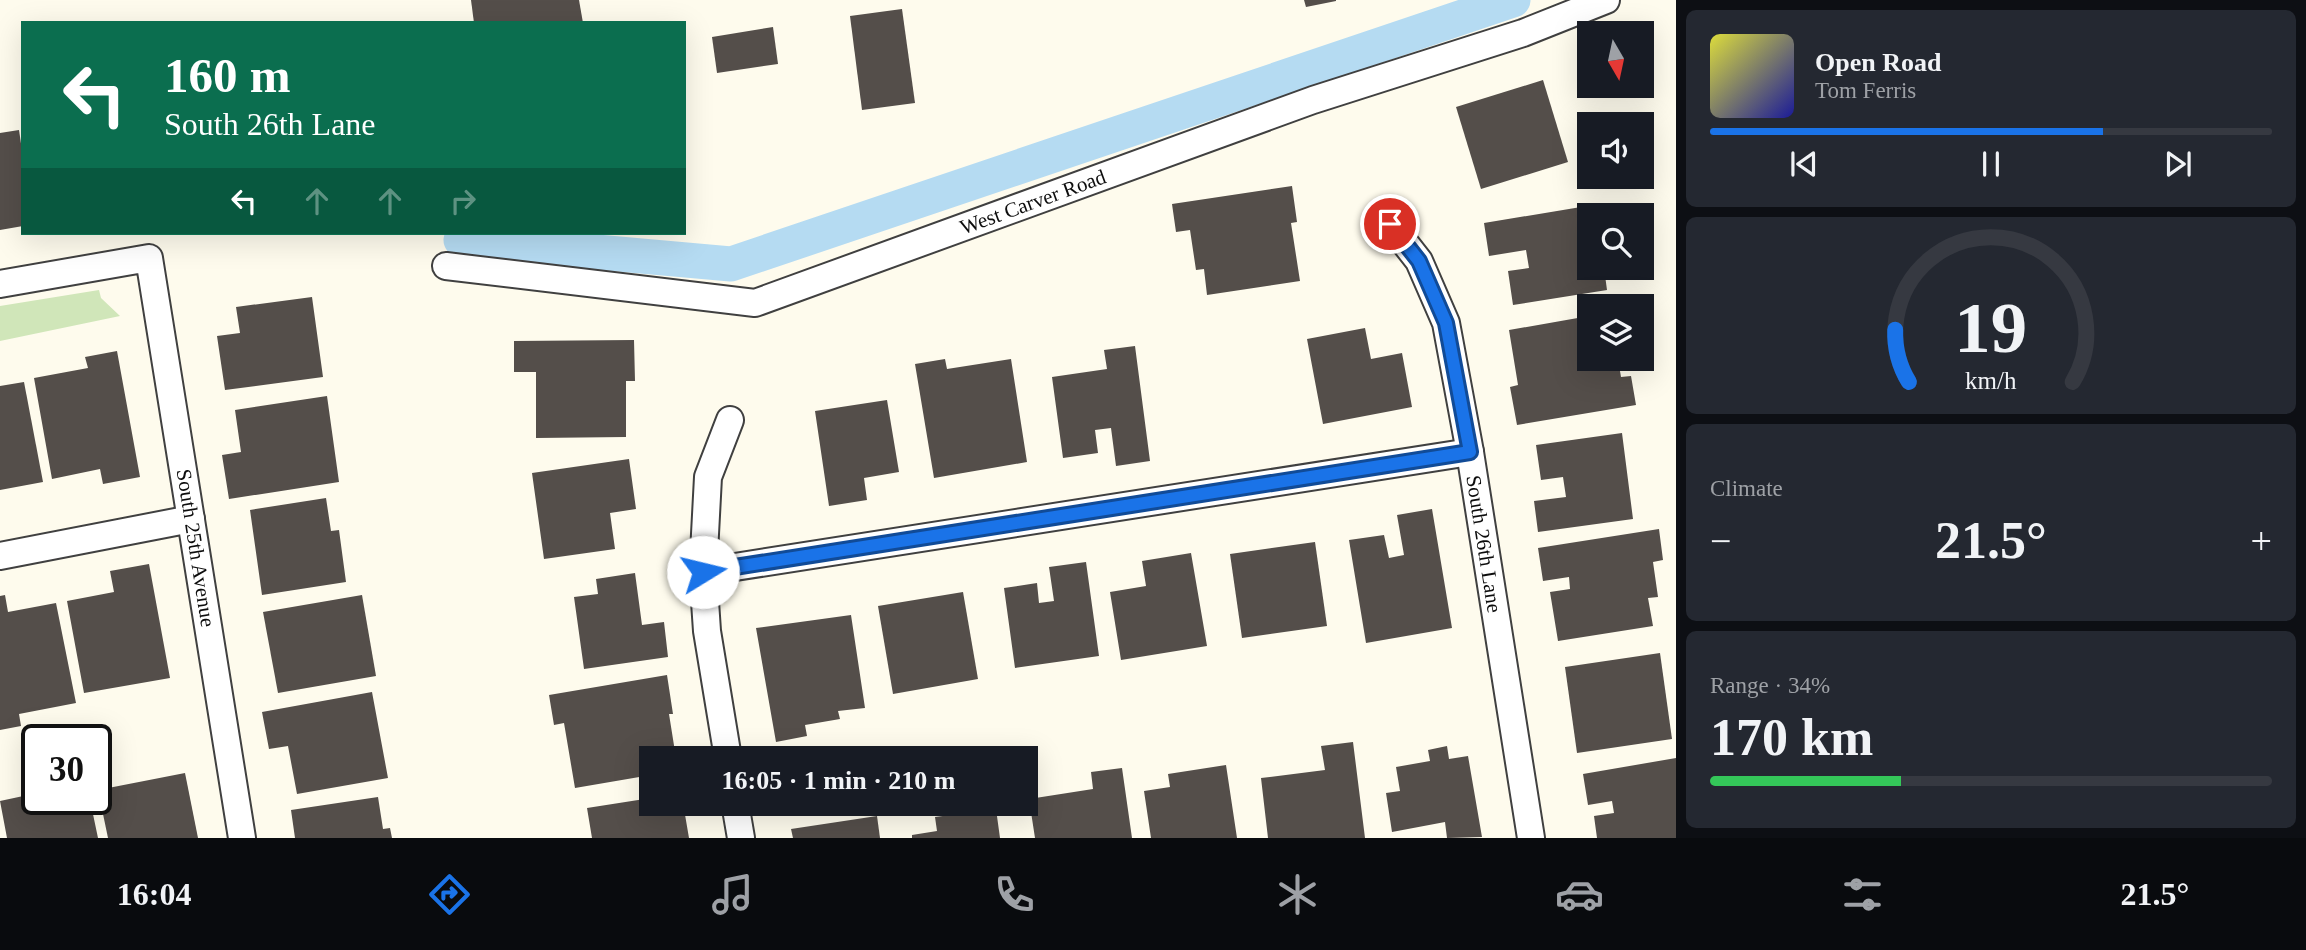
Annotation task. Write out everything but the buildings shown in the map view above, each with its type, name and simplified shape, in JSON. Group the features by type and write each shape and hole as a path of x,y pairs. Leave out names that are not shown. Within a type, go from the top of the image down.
{"street":[{"name":"West Carver Road","path":"446,266 755,303 1313,100 1523,33 1606,0"},
{"name":"South 26th Lane","path":"1390,224 1419,261 1446,323 1470,452 1531,838"},
{"name":"South 25th Avenue","path":"0,284 149,258 242,838"},
{"path":"726,746 707,631 703,572 708,477 730,419"},
{"path":"703,572 1470,452"},
{"path":"0,556 191,519"},
{"path":"738,816 741,838"}],"green space":[{"path":"99,290 101,298 120,316 0,341 0,306"}],"waterway":[{"path":"461,240 731,264 1513,0"}],"route":[{"path":"703,572 1470,452 1446,323 1419,261 1390,224"}]}
